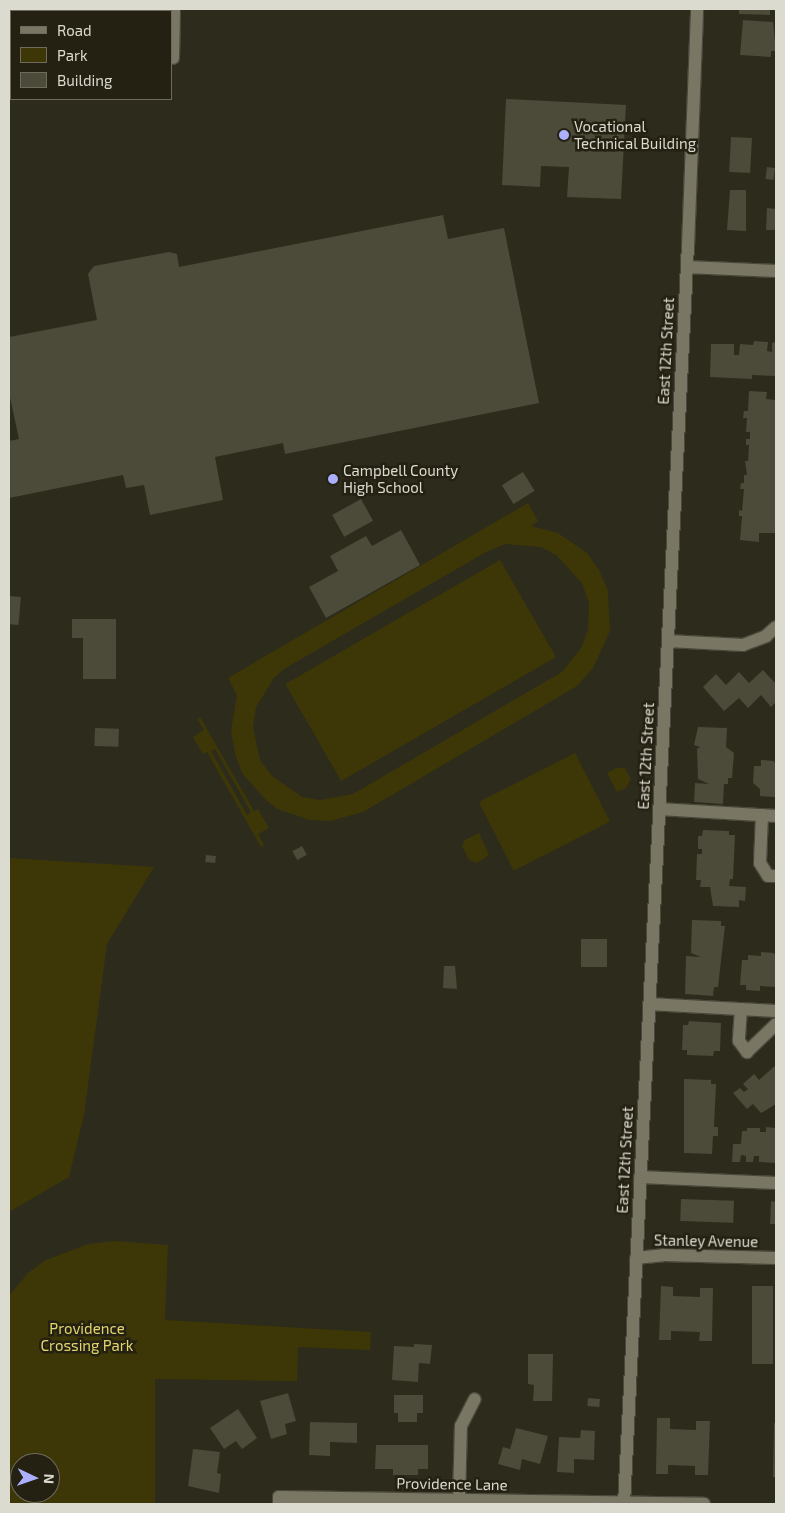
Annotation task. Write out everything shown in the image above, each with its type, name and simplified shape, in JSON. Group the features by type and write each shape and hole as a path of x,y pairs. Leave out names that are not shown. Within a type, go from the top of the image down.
{"street":[{"path":"172,58 174,9"},
{"name":"East 12th Street","path":"624,1503 688,267 697,9"},
{"path":"688,267 776,271"},
{"path":"668,641 743,644 766,636 776,627"},
{"path":"659,810 776,816"},
{"path":"762,815 760,863 768,876 776,876"},
{"path":"649,1004 776,1011"},
{"path":"740,1009 739,1041 747,1052 776,1024"},
{"path":"640,1177 776,1183"},
{"name":"Stanley Avenue","path":"636,1258 663,1255 776,1258"},
{"path":"459,1500 461,1426 475,1399"},
{"name":"Providence Lane","path":"279,1501 459,1500 704,1504"}],"green space":[{"path":"528,503 538,521 531,526 558,533 587,553 599,570 608,591 610,631 593,668 577,686 363,812 330,821 310,820 277,809 264,798 242,773 235,754 231,731 237,695 228,678","holes":["505,544 541,547 556,555 582,583 589,603 588,630 581,648 562,672 353,794 320,800 302,797 272,776 260,760 253,727 256,707 274,678 284,669 486,552"]},
{"path":"500,560 556,657 341,781 285,684"},
{"path":"200,717 254,811 258,809 269,828 258,834 264,845 261,847 207,752 203,754 193,737 204,730 197,719","holes":["215,749 251,812 247,815 211,751"]},
{"path":"575,753 610,822 514,871 479,802"},
{"path":"616,768 625,768 631,779 626,788 617,792 607,773"},
{"path":"479,833 489,855 477,863 469,860 462,846 465,840"},
{"path":"9,858 154,867 107,944 84,1115 69,1177 9,1212"},
{"name":"Providence Crossing Park","path":"114,1241 168,1245 165,1320 371,1332 370,1350 298,1347 297,1381 155,1379 155,1503 247,1504 9,1504 9,1296 28,1273 46,1260 88,1244"}],"building":[{"path":"739,9 770,9 770,15 739,14"},
{"path":"743,20 773,22 776,51 771,51 771,57 740,55"},
{"name":"Vocational Technical Building","path":"506,99 626,105 621,199 567,197 569,167 541,166 540,187 502,185"},
{"path":"731,137 752,138 750,173 729,172"},
{"path":"767,167 775,168 773,180 766,179"},
{"path":"730,190 746,190 746,231 727,230"},
{"path":"767,208 776,209 776,230 766,230"},
{"path":"443,215 448,239 504,228 539,403 285,454 283,443 215,457 223,500 150,515 144,485 126,488 123,475 9,498 9,441 19,439 9,393 9,337 97,320 88,274 94,266 169,252 177,254 179,267"},
{"path":"754,341 768,342 767,351 772,352 772,343 776,342 776,376 752,375 752,379 710,377 711,344 734,344 734,355 739,355 740,344 753,345"},
{"path":"749,391 767,392 766,399 776,400 775,533 759,533 759,542 740,540 742,516 739,516 739,510 742,511 744,489 740,489 741,483 744,483 744,475 747,475 745,461 748,461 749,445 746,445 746,439 750,439 750,432 746,432 747,418 743,418 744,411 748,411"},
{"path":"523,472 535,491 513,504 502,485"},
{"path":"361,499 373,521 344,537 332,515"},
{"path":"401,530 420,565 326,618 309,587 338,571 330,556 366,536 372,546"},
{"path":"9,596 21,597 19,625 9,624"},
{"path":"72,619 116,619 116,679 83,679 83,638 72,638"},
{"path":"763,670 776,684 776,702 771,707 761,695 748,708 739,698 724,711 703,687 716,674 726,685 739,672 749,683"},
{"path":"698,727 727,728 726,747 734,753 732,778 728,778 728,784 724,784 723,804 694,802 695,783 709,784 698,779 697,749 700,747 694,745"},
{"path":"95,728 119,729 118,747 94,746"},
{"path":"761,760 774,761 776,766 775,797 760,796 760,789 753,783 754,766 761,766"},
{"path":"703,830 729,831 729,835 735,835 733,879 730,879 729,886 746,887 745,901 739,900 739,907 713,906 710,887 700,887 701,880 696,880 697,854 702,854 702,849 698,849 698,836 702,836"},
{"path":"302,846 307,855 297,860 292,851"},
{"path":"206,855 216,856 215,863 205,862"},
{"path":"692,920 721,921 721,926 725,926 718,987 714,987 713,996 685,994 686,956 701,957 691,953"},
{"path":"581,939 607,939 607,967 581,967"},
{"path":"761,952 774,953 776,957 776,987 760,986 760,991 746,990 746,985 740,985 742,960 748,960 748,955 761,956"},
{"path":"444,966 455,966 457,989 443,988"},
{"path":"689,1021 721,1023 720,1051 714,1051 713,1056 687,1055 687,1050 682,1050 683,1025 688,1025"},
{"path":"776,1065 776,1104 761,1113 753,1104 747,1109 733,1093 740,1088 744,1092 748,1089 743,1084 754,1074 759,1080"},
{"path":"684,1079 711,1080 711,1084 716,1084 714,1127 718,1127 718,1136 713,1136 712,1154 684,1153"},
{"path":"766,1127 776,1128 776,1163 759,1162 759,1156 754,1156 753,1162 746,1162 746,1156 741,1155 740,1162 732,1162 733,1144 741,1144 742,1131 747,1131 747,1128 760,1128 760,1132 766,1132"},
{"path":"681,1199 734,1201 733,1223 680,1221"},
{"path":"771,1201 776,1202 776,1224 770,1224"},
{"path":"661,1286 673,1287 673,1296 700,1297 700,1288 713,1288 712,1341 699,1341 700,1332 671,1331 671,1340 659,1340"},
{"path":"752,1286 773,1286 773,1364 752,1364"},
{"path":"414,1344 432,1345 430,1364 419,1363 418,1382 392,1380 394,1346 414,1347"},
{"path":"528,1354 553,1354 552,1401 533,1401 534,1385 528,1384"},
{"path":"288,1393 296,1421 285,1424 287,1434 271,1439 260,1401"},
{"path":"394,1395 423,1395 423,1413 417,1413 417,1422 398,1422 398,1413 394,1413"},
{"path":"588,1398 600,1399 599,1407 587,1406"},
{"path":"238,1409 257,1438 242,1449 236,1441 224,1449 210,1428"},
{"path":"657,1418 670,1418 670,1429 696,1430 696,1421 710,1421 708,1475 695,1475 695,1466 668,1465 668,1474 656,1474"},
{"path":"310,1422 357,1423 357,1443 330,1442 330,1456 309,1455"},
{"path":"774,1423 776,1423 776,1477 773,1477"},
{"path":"516,1428 548,1436 540,1464 522,1459 520,1470 498,1464 503,1447 510,1449"},
{"path":"581,1430 595,1431 594,1460 574,1459 574,1473 557,1472 559,1437 580,1438"},
{"path":"376,1445 428,1445 428,1469 418,1469 418,1475 393,1475 393,1469 375,1469"},
{"path":"193,1449 220,1452 217,1473 221,1474 219,1493 188,1486"}],"place":[{"name":"Vocational Technical Building","path":"564,135"},
{"name":"Campbell County High School","path":"333,479"}]}
